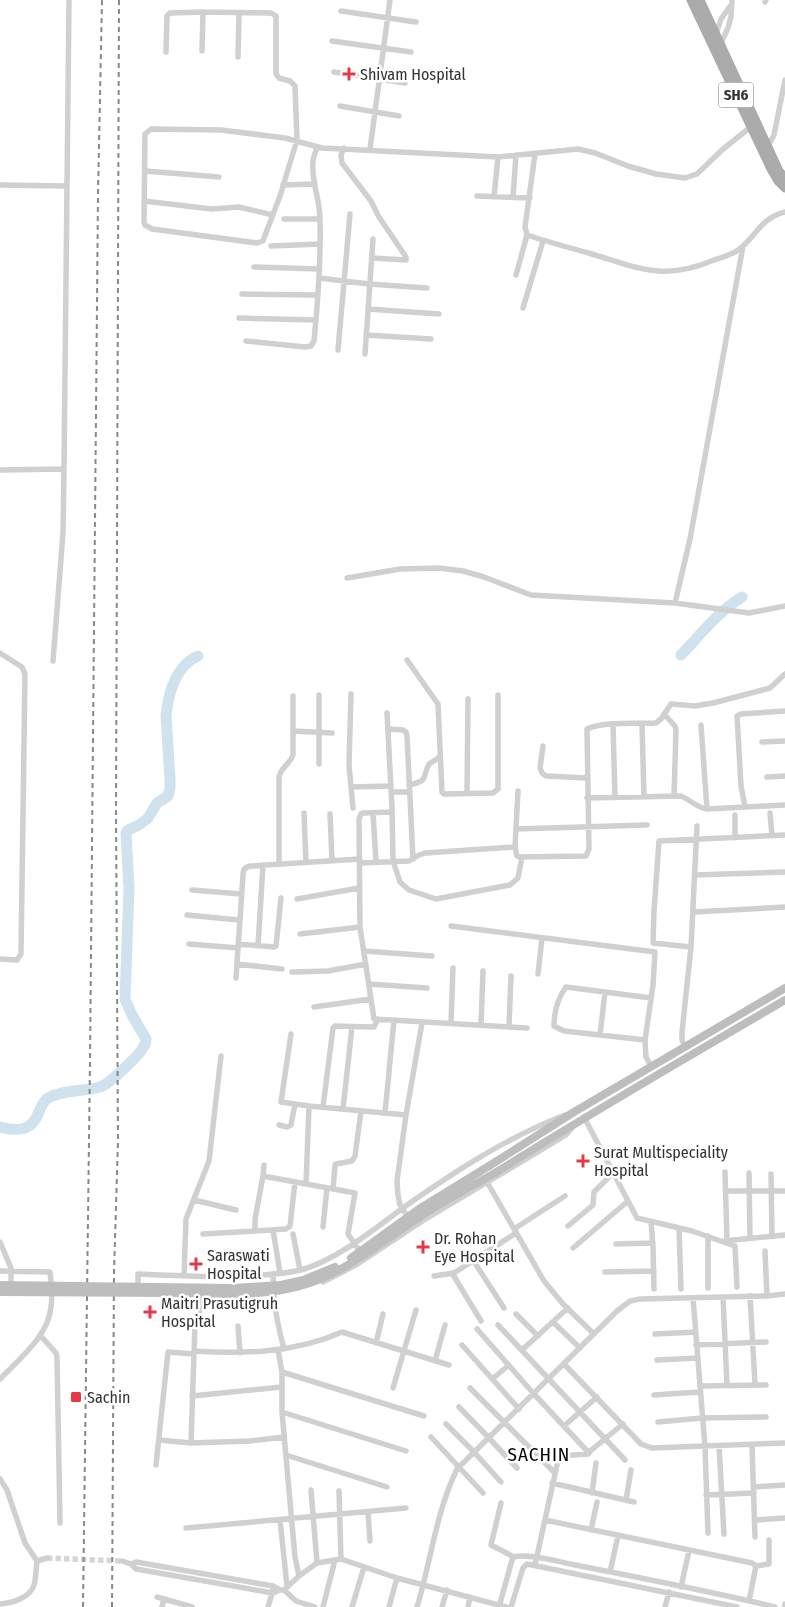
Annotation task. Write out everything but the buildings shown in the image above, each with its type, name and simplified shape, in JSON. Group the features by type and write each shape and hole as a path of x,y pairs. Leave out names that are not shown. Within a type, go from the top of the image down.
{"main road":[{"name":"SH6","path":"691,0 754,125 771,169 785,188"},
{"name":"SH6","path":"700,0 716,34 715,46"},
{"name":"SH6","path":"754,125 768,146 779,171 785,178"},
{"path":"0,1285 233,1288 281,1285 303,1280 352,1258 419,1209 576,1110 785,988"},
{"path":"0,1293 219,1294 264,1292 293,1288 310,1283 347,1266 418,1217 495,1173 581,1118 785,1000"},
{"path":"757,1005 762,1014"},
{"path":"673,1054 678,1063"},
{"path":"576,1110 581,1118"},
{"path":"542,1132 547,1140"}],"street":[{"path":"53,661 63,533 69,0"},
{"path":"370,149 390,0"},
{"path":"715,46 731,17 731,2"},
{"path":"716,34 721,19 731,2"},
{"path":"340,11 416,22"},
{"path":"202,51 203,12"},
{"path":"166,52 168,14 203,12 271,13 276,16 276,74 279,78 290,81 295,86 297,140 263,242 257,243 152,229 145,226 145,134 151,129 221,130 297,140 317,147 498,157 578,149 596,153 628,166 656,174 685,178 697,174 722,150 754,125"},
{"path":"238,57 239,13"},
{"path":"332,41 411,52"},
{"path":"334,72 405,83"},
{"path":"768,146 774,135 782,106 785,82"},
{"path":"340,106 399,116"},
{"path":"246,341 305,347 311,346 314,341 320,269 320,206 313,162 317,147"},
{"path":"344,148 341,155 342,163 371,201 406,260 372,258"},
{"path":"516,275 526,235 525,227 536,154"},
{"path":"513,197 516,155"},
{"path":"494,197 498,157"},
{"path":"144,171 218,177"},
{"path":"283,185 315,184"},
{"path":"0,185 67,186"},
{"path":"477,196 530,198"},
{"path":"144,201 212,209 239,207 273,215"},
{"path":"526,235 639,268 665,272 695,268 734,252 765,221 785,212"},
{"path":"338,350 350,214"},
{"path":"284,219 320,219"},
{"path":"365,354 373,239"},
{"path":"523,308 543,241"},
{"path":"271,246 320,244"},
{"path":"675,603 692,529 742,246"},
{"path":"254,268 320,269"},
{"path":"319,278 428,288"},
{"path":"242,294 317,295"},
{"path":"368,309 439,314"},
{"path":"239,318 316,320"},
{"path":"366,334 431,339"},
{"path":"0,470 64,469"},
{"path":"347,578 400,569 439,568 463,571 484,577 531,596 675,603 749,613 785,606"},
{"path":"0,652 25,670 21,954 17,960 0,959"},
{"path":"407,660 438,704 442,792 448,795 493,793 498,789 498,695"},
{"path":"518,791 515,847 517,856 586,856 589,849 587,729 592,726 613,724 656,723 671,704 694,706 713,703 770,688 785,674"},
{"path":"351,694 349,765 353,808"},
{"path":"319,695 319,764"},
{"path":"279,864 279,778 283,768 292,759 293,696"},
{"path":"467,794 468,699"},
{"path":"745,807 738,716 741,714 785,711"},
{"path":"387,713 393,861 400,882 409,890 436,899 510,885 518,878 522,857"},
{"path":"664,714 675,726 676,730 674,796"},
{"path":"613,724 615,798"},
{"path":"642,724 644,797"},
{"path":"701,725 707,809"},
{"path":"388,729 406,732 413,859"},
{"path":"293,731 332,733"},
{"path":"762,742 785,741"},
{"path":"543,746 540,768 546,776 587,778"},
{"path":"409,785 422,782 429,764 440,757"},
{"path":"767,777 785,776"},
{"path":"351,788 391,789 410,792"},
{"path":"587,798 681,796 690,800 698,808 707,809 785,805"},
{"path":"392,812 363,813 360,816 360,927 374,1019 527,1028"},
{"path":"304,813 306,862"},
{"path":"373,813 376,862"},
{"path":"770,813 772,836"},
{"path":"330,814 332,861"},
{"path":"735,815 736,838"},
{"path":"516,829 647,825"},
{"path":"685,1047 682,1040 682,1032 694,912 697,826"},
{"path":"652,1066 646,1057 644,1040 651,998 656,943 654,943 654,911 659,842 785,835"},
{"path":"236,978 243,870 246,867 332,861 409,861 425,854 515,847"},
{"path":"258,946 263,865"},
{"path":"695,875 785,872"},
{"path":"297,899 359,888"},
{"path":"192,890 241,894"},
{"path":"189,944 276,946 281,898"},
{"path":"694,912 785,907"},
{"path":"187,915 239,920"},
{"path":"451,926 655,952"},
{"path":"300,934 360,927"},
{"path":"538,974 542,938"},
{"path":"656,943 691,947"},
{"path":"364,950 432,956"},
{"path":"237,964 282,969"},
{"path":"292,972 328,971 366,964"},
{"path":"451,1023 453,968"},
{"path":"482,1025 483,971"},
{"path":"509,1027 511,976"},
{"path":"369,984 427,988"},
{"path":"644,1040 564,1031 554,1026 554,1015 561,994 566,987 651,998"},
{"path":"600,1035 605,992"},
{"path":"314,1008 371,999"},
{"path":"323,1107 333,1028 335,1026 372,1027 378,1019"},
{"path":"385,1113 394,1020"},
{"path":"415,1226 402,1209 397,1181 422,1023"},
{"path":"343,1109 352,1027"},
{"path":"291,1034 281,1102 406,1115"},
{"path":"184,1276 186,1224 209,1161 221,1056"},
{"path":"279,1126 287,1127 291,1125 295,1104"},
{"path":"306,1184 309,1106"},
{"path":"576,1110 516,1136 436,1185 354,1242 328,1258 300,1270 237,1276 138,1274 138,1294 200,1297 273,1295 309,1287 334,1277 365,1259 415,1226 566,1135 581,1118 637,1218 708,1236 735,1246 736,1286"},
{"path":"323,1227 335,1165 352,1161 355,1156 361,1111"},
{"path":"255,1231 255,1219 264,1165"},
{"path":"724,1241 726,1172"},
{"path":"568,1226 593,1205 594,1192 613,1173"},
{"path":"749,1173 750,1238"},
{"path":"771,1174 772,1236"},
{"path":"263,1176 355,1193 348,1234 365,1259"},
{"path":"203,1234 286,1229 291,1224 294,1182"},
{"path":"487,1182 544,1281 594,1334"},
{"path":"726,1191 785,1191"},
{"path":"434,1276 452,1274 565,1196"},
{"path":"194,1200 236,1210"},
{"path":"573,1248 628,1201"},
{"path":"651,1221 654,1289"},
{"path":"679,1228 681,1289"},
{"path":"273,1230 280,1273"},
{"path":"292,1234 300,1270"},
{"path":"724,1241 785,1235"},
{"path":"708,1236 708,1288"},
{"path":"0,1242 10,1263 11,1294"},
{"path":"616,1244 653,1243"},
{"path":"765,1250 768,1296"},
{"path":"473,1260 504,1308"},
{"path":"0,1271 50,1272 52,1307 46,1326 40,1335 0,1379"},
{"path":"605,1272 654,1271"},
{"path":"273,1274 273,1295 281,1349 284,1437 295,1557 299,1576"},
{"path":"452,1274 481,1321"},
{"path":"0,1293 51,1295"},
{"path":"417,1607 445,1497 459,1467 617,1311 630,1301 640,1299 785,1294"},
{"path":"750,1296 755,1384"},
{"path":"191,1443 195,1324 200,1316 200,1297"},
{"path":"723,1297 727,1385"},
{"path":"693,1298 708,1533"},
{"path":"522,1350 568,1308"},
{"path":"394,1388 416,1310"},
{"path":"376,1342 383,1314"},
{"path":"516,1314 538,1336"},
{"path":"553,1322 580,1348"},
{"path":"436,1361 445,1325"},
{"path":"498,1325 625,1460"},
{"path":"238,1326 240,1353"},
{"path":"477,1329 534,1394 589,1452"},
{"path":"156,1464 168,1352 240,1353 281,1349 330,1337 342,1332 449,1365"},
{"path":"655,1334 696,1332"},
{"path":"40,1335 56,1353 57,1357 60,1523"},
{"path":"696,1345 766,1342"},
{"path":"462,1345 519,1409"},
{"path":"657,1360 698,1358"},
{"path":"564,1364 646,1447 704,1447 785,1443"},
{"path":"492,1379 509,1365"},
{"path":"282,1372 424,1416"},
{"path":"654,1395 727,1385 766,1385"},
{"path":"192,1396 282,1386"},
{"path":"470,1388 554,1472"},
{"path":"564,1426 597,1398"},
{"path":"459,1407 517,1468"},
{"path":"282,1412 406,1450"},
{"path":"658,1422 702,1418 766,1417"},
{"path":"446,1424 501,1482"},
{"path":"534,1565 559,1456 588,1454 623,1424"},
{"path":"159,1440 191,1443 250,1441 284,1437"},
{"path":"431,1437 483,1493"},
{"path":"752,1445 756,1537"},
{"path":"719,1446 724,1534"},
{"path":"286,1455 387,1487"},
{"path":"592,1492 596,1463"},
{"path":"626,1500 632,1470"},
{"path":"0,1479 7,1490 25,1543 37,1561 34,1587 20,1599 0,1604"},
{"path":"552,1483 634,1502"},
{"path":"706,1495 722,1495 785,1485"},
{"path":"311,1490 317,1563"},
{"path":"324,1607 338,1560 340,1515 338,1491"},
{"path":"591,1530 597,1502"},
{"path":"501,1503 491,1545 514,1557 536,1557 775,1607"},
{"path":"186,1528 406,1508"},
{"path":"368,1512 370,1541"},
{"path":"755,1520 785,1518"},
{"path":"280,1520 284,1589 298,1605 315,1607"},
{"path":"545,1520 752,1563 756,1566 769,1564 769,1540"},
{"path":"610,1572 618,1536"},
{"path":"681,1587 689,1551"},
{"path":"122,1561 132,1564 136,1562 229,1582 284,1589 317,1563 338,1560 502,1606 514,1557"},
{"path":"37,1561 47,1558"},
{"path":"511,1607 523,1568 528,1564 737,1607"},
{"path":"749,1601 756,1566"},
{"path":"352,1607 364,1567"},
{"path":"389,1607 397,1578"},
{"path":"268,1607 273,1589"},
{"path":"442,1607 446,1590"},
{"path":"665,1607 669,1592"},
{"path":"468,1607 470,1597"},
{"path":"157,1598 189,1606"},
{"path":"162,1607 164,1599"}],"waterway":[{"path":"681,655 717,616 742,597"},
{"path":"0,1127 12,1129 27,1127 35,1120 43,1103 48,1098 60,1093 94,1089 104,1085 116,1076 146,1044 146,1039 125,999 129,888 126,833 148,818 157,803 168,796 170,779 166,716 169,699 179,673 190,660 198,656"}],"tunnel":[{"path":"47,1558 122,1561"}],"railway":[{"path":"83,1607 98,195 102,0"},
{"path":"112,1607 114,1272 118,1141 116,813 119,0"}],"place":[{"name":"Shivam Hospital","path":"349,74"},
{"name":"Surat Multispeciality Hospital","path":"583,1161"},
{"name":"Dr. Rohan Eye Hospital","path":"423,1247"},
{"name":"Saraswati Hospital","path":"196,1264"},
{"name":"Maitri Prasutigruh Hospital","path":"150,1312"},
{"name":"Sachin","path":"76,1397"}],"district":[{"name":"SACHIN","path":"539,1454"}]}
